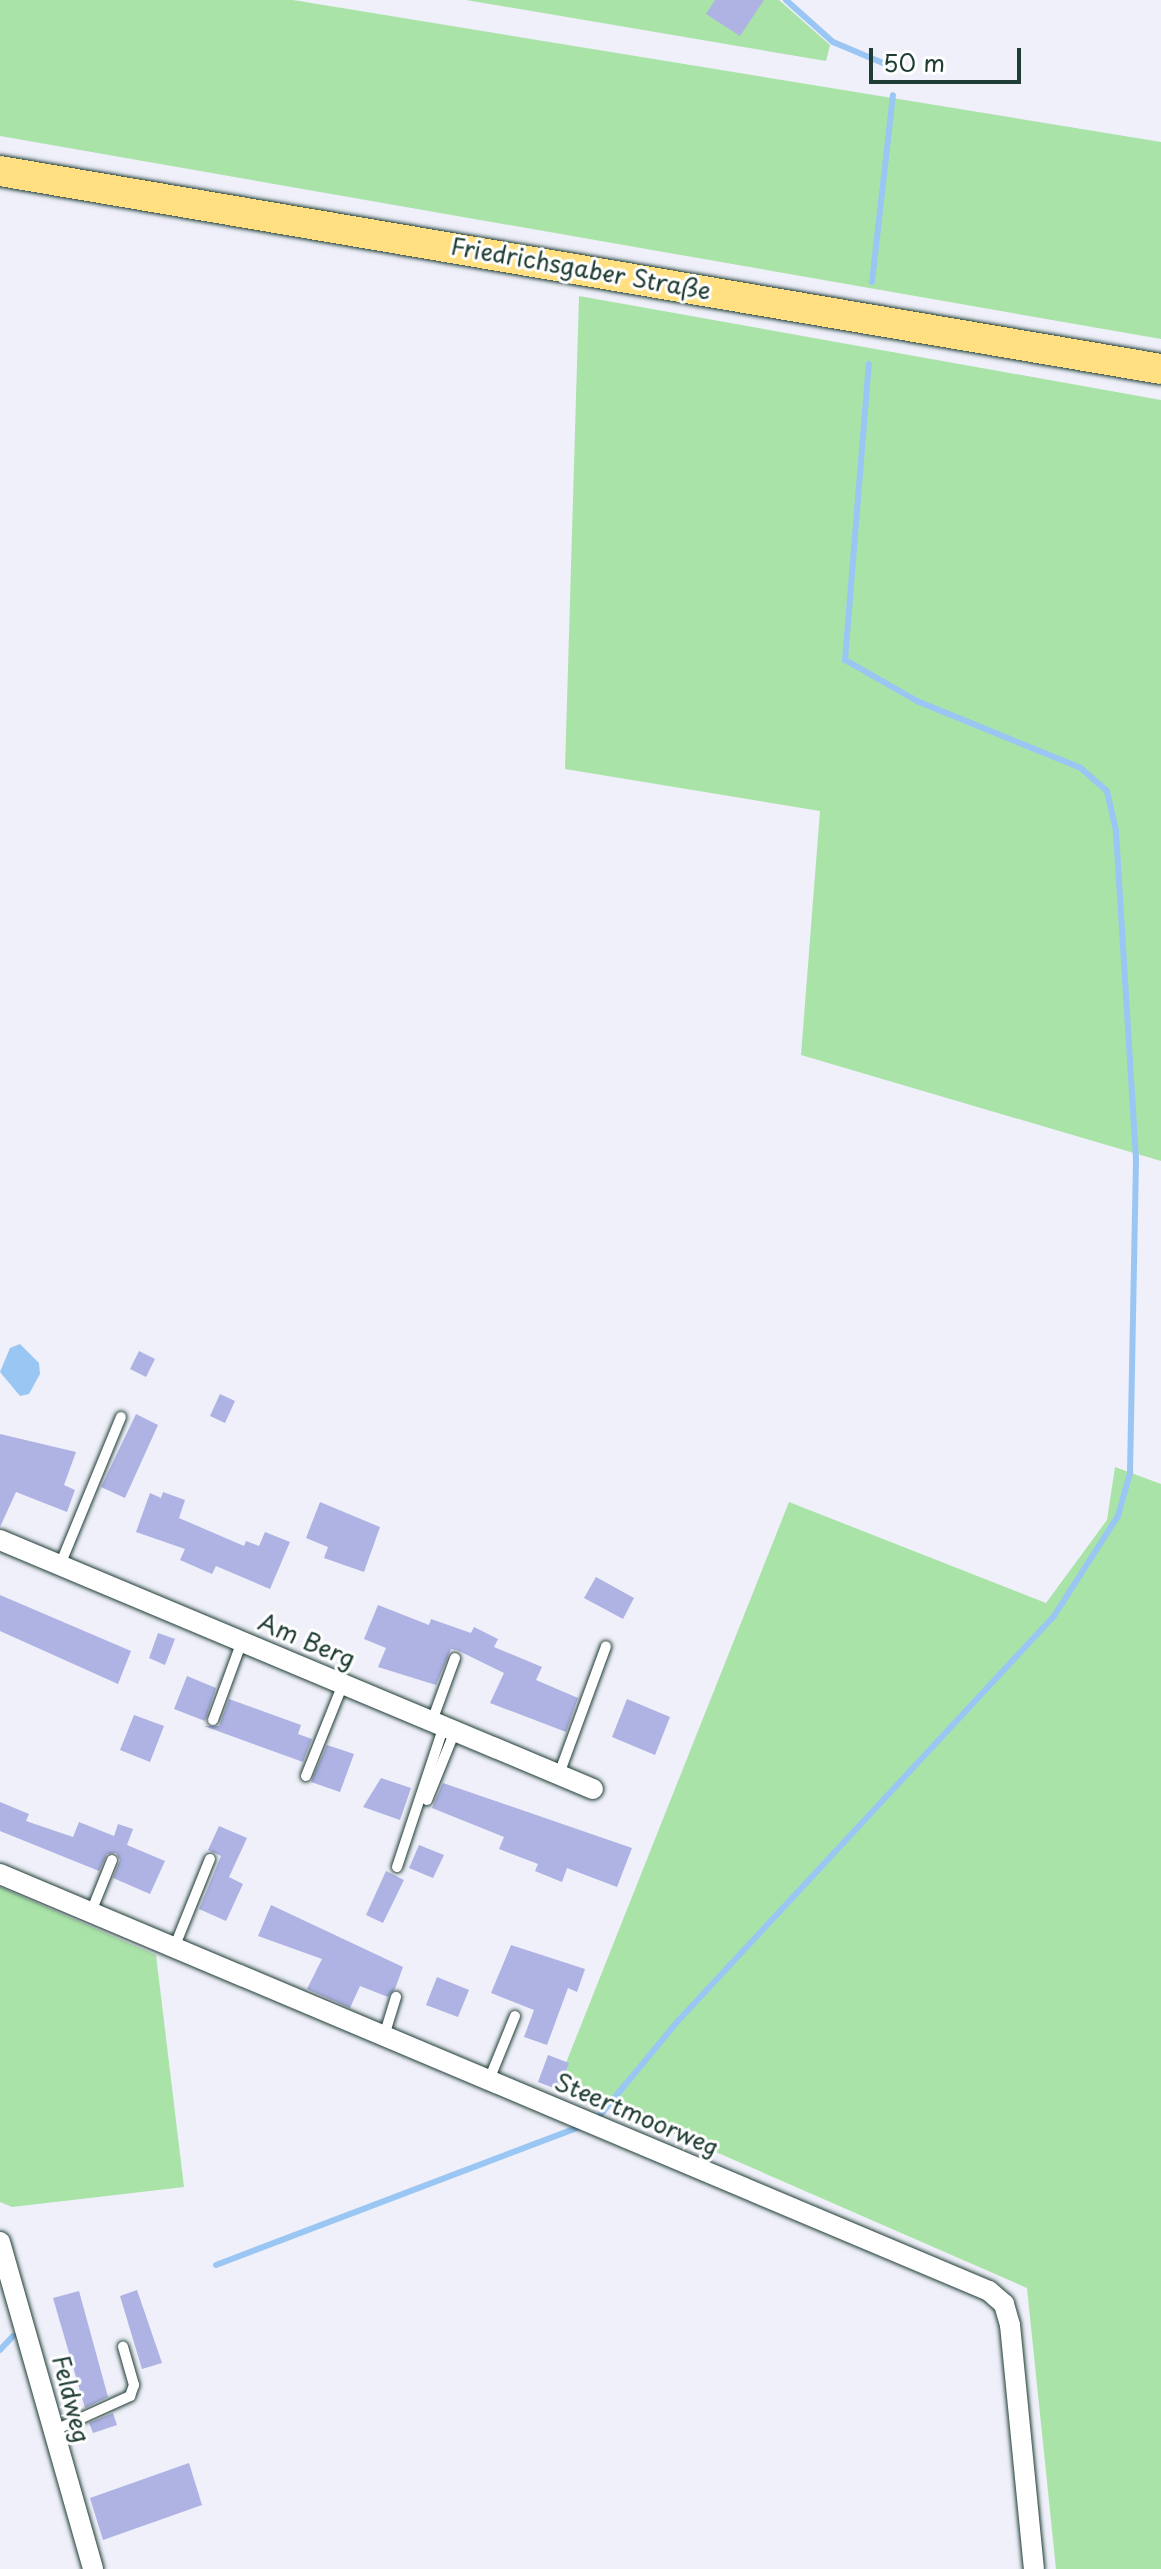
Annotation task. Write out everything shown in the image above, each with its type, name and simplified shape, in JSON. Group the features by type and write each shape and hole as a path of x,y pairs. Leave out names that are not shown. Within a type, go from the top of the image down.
{"main road":[{"name":"Friedrichsgaber Straße","path":"0,171 1161,369"}],"street":[{"name":"Am Berg","path":"0,1540 593,1789"},
{"name":"Steertmoorweg","path":"0,1874 989,2291 1004,2304 1034,2569"},
{"name":"Feldweg","path":"0,2242 93,2569"}],"lane":[{"path":"60,1565 121,1417"},
{"path":"213,1720 242,1641"},
{"path":"559,1774 606,1646"},
{"path":"427,1800 455,1658"},
{"path":"306,1776 343,1684"},
{"path":"397,1867 444,1726"},
{"path":"174,1948 210,1859"},
{"path":"91,1912 112,1860"},
{"path":"384,2036 396,1997"},
{"path":"489,2080 515,2016"},
{"path":"53,2431 130,2396 134,2385 123,2347"}],"green space":[{"path":"0,0 293,0 1161,142 1161,339 0,136"},
{"path":"466,0 779,0 830,45 826,61"},
{"path":"579,296 1161,400 1161,1161 801,1055 820,811 565,769"},
{"path":"1115,1467 1161,1484 1161,2569 1056,2569 1027,2288 558,2083 789,1502 1046,1603 1107,1520"},
{"path":"0,1887 156,1955 184,2187 12,2207 0,2202"}],"water":[{"path":"20,1344 39,1363 40,1374 29,1394 20,1396 0,1372 10,1348"}],"building":[{"path":"715,0 764,0 740,36 706,14"},
{"path":"139,1351 155,1359 146,1377 130,1369"},
{"path":"220,1394 235,1401 225,1423 210,1416"},
{"path":"136,1414 158,1425 125,1498 101,1487"},
{"path":"0,1434 76,1452 64,1485 75,1490 67,1512 16,1492 0,1527"},
{"path":"163,1492 185,1500 179,1518 244,1546 246,1541 259,1546 265,1532 290,1542 270,1589 216,1566 212,1574 180,1560 185,1549 136,1532 150,1493 161,1498"},
{"path":"320,1502 380,1527 364,1572 324,1558 328,1547 306,1538"},
{"path":"596,1577 634,1598 623,1619 584,1598"},
{"path":"0,1595 131,1651 118,1684 0,1631"},
{"path":"378,1605 429,1625 431,1619 471,1633 474,1627 498,1639 494,1647 542,1667 536,1680 578,1698 566,1732 490,1703 504,1673 457,1650 451,1649 436,1685 378,1667 386,1648 364,1639"},
{"path":"158,1633 175,1639 165,1665 149,1658"},
{"path":"187,1676 216,1688 205,1721 174,1709"},
{"path":"229,1699 301,1725 298,1734 312,1739 303,1762 204,1726 219,1726"},
{"path":"627,1699 670,1717 655,1755 612,1737"},
{"path":"134,1715 164,1726 150,1762 120,1750"},
{"path":"327,1745 354,1754 340,1792 311,1782"},
{"path":"381,1778 411,1788 400,1820 363,1807"},
{"path":"443,1783 632,1848 617,1887 567,1868 562,1882 535,1871 538,1864 499,1849 504,1837 432,1808"},
{"path":"0,1802 29,1814 26,1821 73,1837 79,1822 114,1836 118,1824 133,1829 127,1845 165,1861 150,1894 113,1878 120,1860 116,1853 107,1854 99,1871 0,1831"},
{"path":"219,1826 247,1838 229,1877 243,1884 226,1921 199,1909 221,1856 208,1850"},
{"path":"419,1845 444,1855 433,1878 409,1868"},
{"path":"386,1871 404,1880 383,1923 366,1915"},
{"path":"271,1905 403,1967 395,1989 388,1997 360,1986 350,2008 307,1989 322,1959 258,1936"},
{"path":"511,1945 585,1969 577,1992 568,1988 547,2045 524,2037 534,2010 491,1993"},
{"path":"437,1977 469,1990 458,2017 426,2005"},
{"path":"548,2055 569,2063 559,2090 538,2082"},
{"path":"137,2290 162,2363 142,2369 120,2296"},
{"path":"79,2291 108,2397 85,2408 53,2298"},
{"path":"113,2413 117,2425 93,2433 89,2423"},
{"path":"189,2463 202,2505 103,2540 90,2498"}],"waterway":[{"path":"786,0 833,42 897,69"},
{"path":"872,282 893,95"},
{"path":"601,2114 678,2021 1054,1616 1118,1516 1130,1473 1136,1159 1116,831 1107,791 1081,768 917,701 845,660 869,364"},
{"path":"216,2265 580,2127"},
{"path":"0,2350 13,2336"}]}
